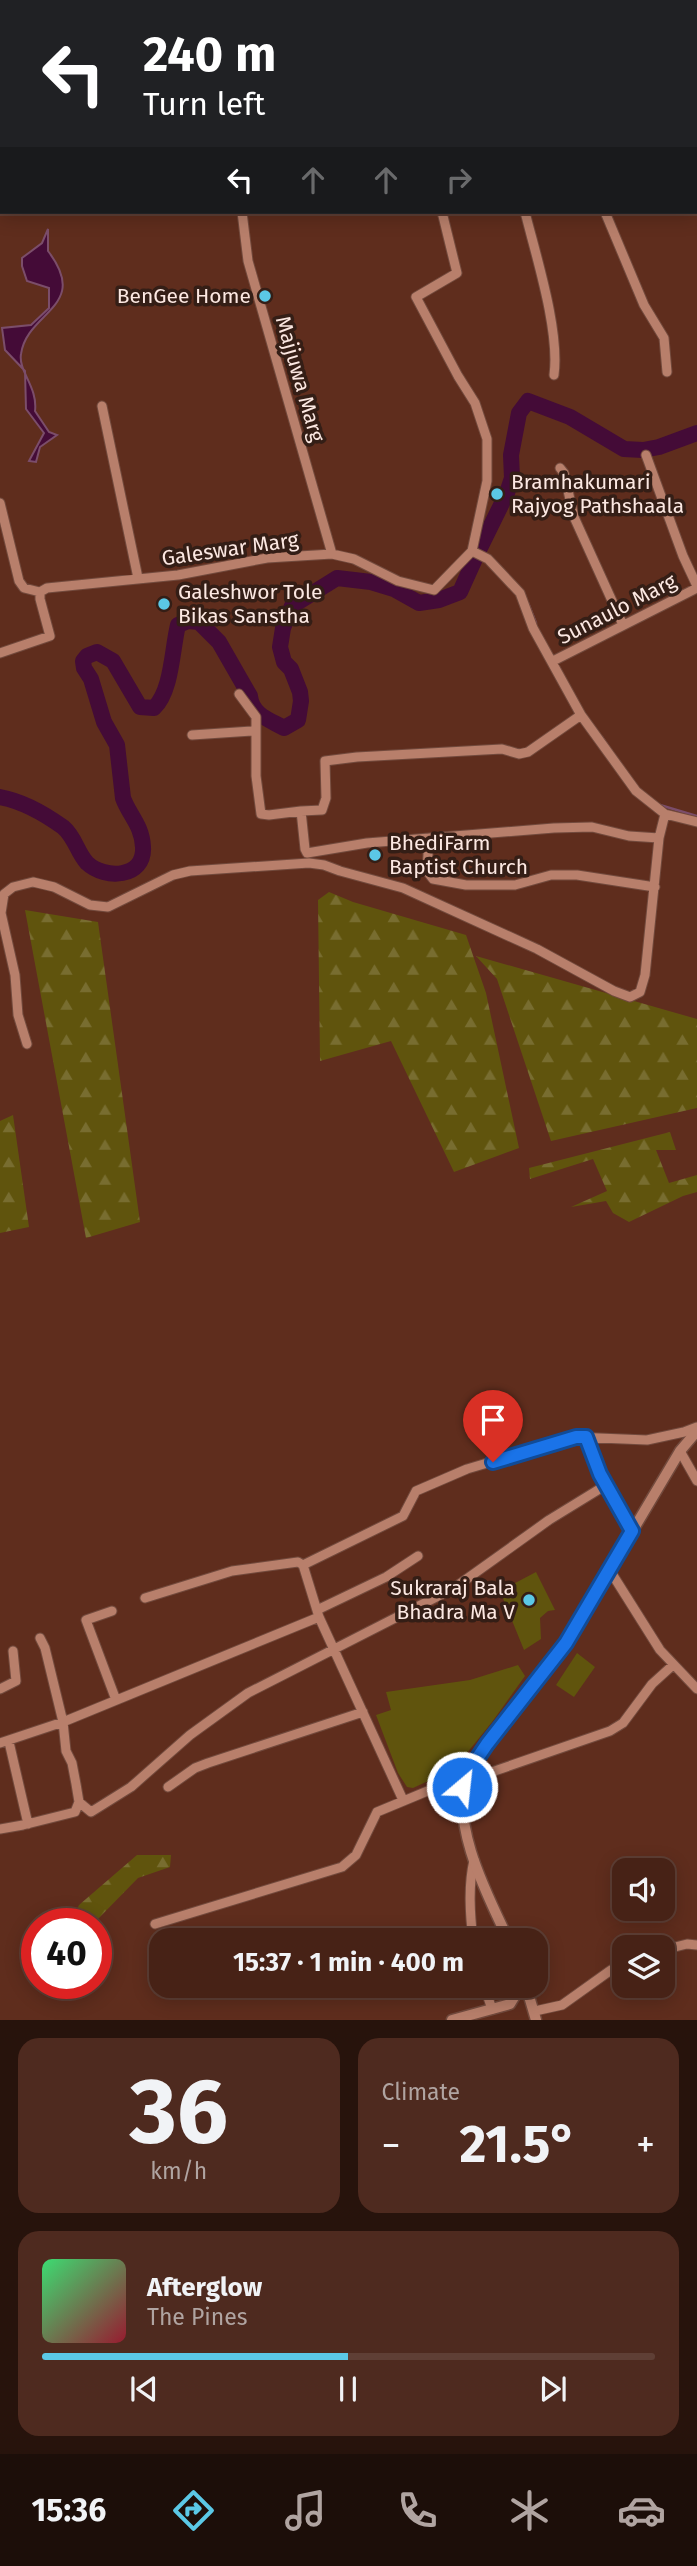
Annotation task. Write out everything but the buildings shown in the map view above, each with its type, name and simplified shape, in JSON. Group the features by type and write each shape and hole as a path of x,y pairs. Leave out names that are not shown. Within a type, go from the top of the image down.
{"street":[{"name":"Majjuwa Marg","path":"242,214 248,261 331,554"},
{"path":"442,214 457,273 416,297 475,403 487,439 487,481 472,551 488,559 520,593 533,628 581,715 636,791 665,814 697,822"},
{"path":"526,214 541,274 556,358 554,375"},
{"path":"606,214 644,305 664,338 667,372"},
{"path":"102,406 138,578"},
{"path":"646,455 697,587"},
{"path":"560,468 564,473 574,517 622,625"},
{"path":"0,503 19,581 24,588 40,593 50,636 0,653"},
{"name":"Galeswar Marg","path":"40,593 47,588 178,575 267,558 331,554 354,559 398,581 434,590 472,551"},
{"name":"Sunaulo Marg","path":"552,661 697,587"},
{"path":"239,694 256,717 256,776 261,814 269,815 322,810 326,798 324,761 502,749 519,754 528,752 581,715"},
{"path":"192,735 256,729"},
{"path":"300,811 307,853 356,844 579,827 592,827 629,836 659,838"},
{"path":"27,1044 18,1015 15,975 1,913 4,894 13,887 26,883 44,884 90,905 108,907 181,873 309,863 324,865 403,888 537,949 614,991 630,996 639,992 645,975 659,838 665,814"},
{"path":"429,838 427,871 433,879 466,885 516,885 551,875 577,875 655,887"},
{"path":"303,1565 402,1516 416,1491 467,1469 576,1437 647,1440 697,1429"},
{"path":"503,1928 485,1889 467,1837 462,1807 462,1787 466,1775 566,1643 680,1451 697,1429"},
{"path":"586,1437 606,1485 632,1531"},
{"path":"680,1451 697,1481"},
{"path":"79,1802 91,1812 106,1805 131,1787 190,1735 248,1693 454,1588 548,1520 606,1485"},
{"path":"28,1824 4,1742 63,1722 318,1613 386,1577 418,1556"},
{"path":"145,1598 232,1571 298,1562 303,1565 318,1613 403,1800"},
{"path":"609,1569 660,1650 697,1689"},
{"path":"112,1611 86,1620 116,1700"},
{"path":"0,1829 75,1812 79,1802 72,1763 66,1751 63,1722 45,1648 40,1638"},
{"path":"0,1689 16,1681 13,1651"},
{"path":"155,1924 342,1867 356,1855 377,1812 466,1775 483,1775 610,1731 624,1723 652,1684 673,1665"},
{"path":"168,1787 195,1768 208,1763 363,1712"},
{"path":"471,1928 470,1877 475,1858"},
{"path":"675,1947 697,1945"},
{"path":"528,1998 535,2016 562,2005 612,1970"},
{"path":"488,1998 492,2009"},
{"path":"452,2020 510,2004 515,1998"}],"green space":[{"path":"329,892 353,902 466,935 486,993 519,1148 454,1172 391,1041 320,1061 318,900"},
{"path":"25,910 98,922 140,1222 86,1238"},
{"path":"476,956 697,1019 697,1108 551,1141 497,979"},
{"path":"13,1115 29,1227 0,1233 0,1121"},
{"path":"670,1132 676,1150 656,1150 669,1183 697,1175 697,1192 629,1222 613,1213 606,1201 571,1207 607,1191 593,1159 530,1179 529,1168"},
{"path":"536,1572 555,1610 548,1611 540,1618 541,1639 524,1650 500,1591"},
{"path":"577,1653 595,1667 574,1697 556,1685"},
{"path":"518,1665 525,1676 454,1769 413,1788 407,1787 398,1773 376,1715 391,1710 386,1692 470,1680"},
{"path":"137,1855 171,1855 170,1867 138,1878 109,1908 78,1908"}],"shaded area":[{"path":"48,229 48,251 59,270 63,285 60,297 26,340 21,354 23,369 5,350 2,328 31,325 49,308 49,288 27,281 22,266 22,258 42,243"},
{"path":"25,374 34,394 35,411 49,432 57,435 40,447 36,462 29,461 44,433 26,409"}],"waterway":[{"path":"479,550 512,478 511,455 519,413 528,401 570,417 624,449 659,447 697,433"},
{"path":"0,797 33,809 63,827 87,863 95,868 113,874 131,870 138,865 142,857 142,839 123,798 117,745 104,722 91,679 84,668 83,661 87,656 97,652 113,661 140,707 154,708 160,701 168,681 178,625 188,621 199,622 219,642 254,708 262,716 284,728 298,720 301,701 300,692 291,669 284,662 280,647 283,628 292,606 337,578 371,582 394,589 419,603 439,600 460,592 474,561"},
{"path":"528,603 536,623"},
{"path":"602,737 610,749"},
{"path":"660,805 697,816"}],"place":[{"name":"BenGee Home","path":"265,296"},
{"name":"Bramhakumari Rajyog Pathshaala","path":"497,494"},
{"name":"Galeshwor Tole Bikas Sanstha","path":"164,604"},
{"name":"BhediFarm Baptist Church","path":"375,855"},
{"name":"Sukraraj Bala Bhadra Ma V","path":"529,1600"}],"route":[{"path":"462,1787 466,1775 487,1744 566,1643 632,1531 600,1474 586,1437 576,1437 493,1462"}]}
